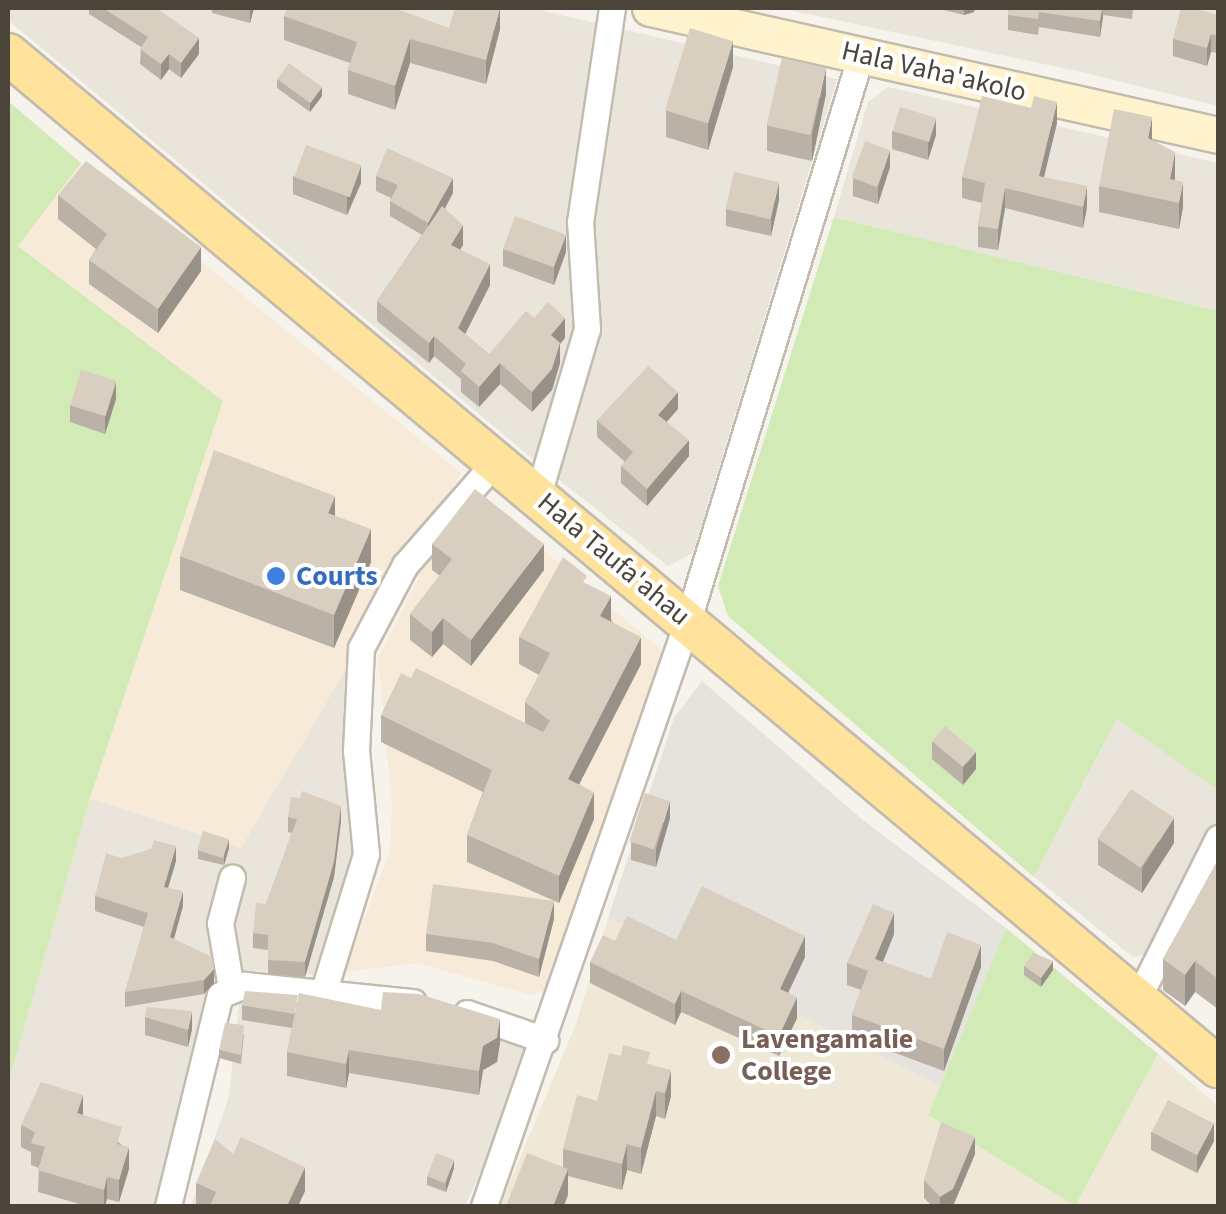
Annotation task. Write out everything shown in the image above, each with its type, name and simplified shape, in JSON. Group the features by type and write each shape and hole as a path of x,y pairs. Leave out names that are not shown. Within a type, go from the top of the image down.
{"main road":[{"name":"Hala Vaha'akolo","path":"650,8 1218,135"},
{"name":"Hala Taufa'ahau","path":"8,54 1218,1067"}],"street":[{"path":"538,495 587,329 580,222 612,8"},
{"path":"484,1206 545,1040 688,620 861,55"},
{"path":"324,990 366,854 356,751 361,648 404,565 496,460"},
{"path":"1138,998 1218,838"},
{"path":"168,1206 214,1008 231,988 220,923 232,878"},
{"path":"231,988 324,990 422,1002 545,1040"}],"shaded area":[{"path":"8,8 531,8 837,79 693,553 668,566 528,455 8,20"},
{"path":"780,8 1218,8 1218,106 1086,73"},
{"path":"888,87 1218,163 1218,311 834,217 868,102"},
{"path":"81,163 461,473 241,848 90,798 223,401 17,245"},
{"path":"477,494 667,655 557,986 531,995 417,963 344,972 390,851 392,805 378,657 430,555"},
{"path":"353,656 362,851 315,975 217,968 160,1206 8,1206 8,1084 90,798 241,847"},
{"path":"702,681 863,820 1006,928 940,1086 608,918 674,718"},
{"path":"1118,718 1218,790 1218,827 1151,954 1133,957 1034,877"},
{"name":"Lavengamalie College","path":"608,918 940,1086 928,1115 1075,1206 500,1206 576,1024"},
{"path":"240,996 543,1035 465,1206 191,1206 229,1096"},
{"path":"1158,1054 1218,1106 1218,1206 1075,1206"}],"green space":[{"path":"8,101 81,163 18,246 223,401 90,798 8,1084"},
{"path":"834,217 1218,311 1218,790 1117,719 1034,877 728,616 718,586"},
{"path":"1006,928 1158,1054 1075,1206 928,1115"}],"building":[{"path":"103,8 156,8 199,38 181,63 169,54 161,64 140,49 148,37"},
{"path":"287,8 394,8 449,28 455,8 500,8 486,60 410,39 395,86 348,70 357,42 284,16"},
{"path":"1008,8 1102,8 1100,21 1039,12 1038,19 1008,15"},
{"path":"1181,8 1218,15 1218,36 1211,34 1207,48 1173,39"},
{"path":"690,28 733,41 708,123 665,110"},
{"path":"782,58 826,68 810,135 766,125"},
{"path":"289,63 322,87 310,103 277,79"},
{"path":"982,96 1031,108 1034,96 1057,102 1039,176 1087,186 1083,207 1005,188 998,229 978,226 985,183 962,177"},
{"path":"900,107 936,118 929,142 893,131"},
{"path":"1114,109 1152,117 1148,138 1175,152 1170,179 1183,182 1179,203 1099,186"},
{"path":"865,141 890,150 877,187 852,178"},
{"path":"306,145 361,165 350,197 294,177"},
{"path":"387,148 453,178 428,223 390,201 398,185 376,176"},
{"path":"86,161 201,247 158,309 89,260 107,234 58,195"},
{"path":"734,172 779,182 770,219 725,209"},
{"path":"442,206 463,225 451,245 490,264 458,328 489,354 526,311 534,318 548,302 565,318 551,335 560,343 552,369 532,392 500,363 479,387 461,371 466,364 434,336 429,343 377,301"},
{"path":"515,216 566,234 554,267 503,249"},
{"path":"648,366 678,392 658,415 689,440 647,489 621,466 633,452 597,420"},
{"path":"81,370 116,381 106,416 70,405"},
{"name":"Courts","path":"214,450 335,496 328,513 371,529 334,615 180,556"},
{"path":"475,489 544,544 471,640 443,618 432,632 410,614 452,559 432,544"},
{"path":"563,557 587,576 583,582 611,596 600,616 641,637 568,779 594,792 559,876 467,835 492,770 381,715 401,673 411,678 416,668 543,732 550,721 525,702 550,653 519,637"},
{"path":"945,726 976,752 963,767 932,741"},
{"path":"1131,789 1174,818 1141,868 1097,839"},
{"path":"302,791 341,806 334,862 305,962 268,960 268,935 253,933 256,903 266,904 297,819 288,817 291,797 300,798"},
{"path":"645,793 670,801 654,850 629,842"},
{"path":"203,831 229,839 223,858 197,850"},
{"path":"154,840 176,846 164,887 183,891 170,937 212,957 214,969 204,980 125,992 148,913 95,896 106,853 121,858 151,849"},
{"path":"1218,860 1218,979 1195,961 1185,975 1163,959"},
{"path":"433,884 554,901 539,959 493,943 426,934"},
{"path":"702,886 805,936 780,989 797,997 779,1036 681,991 675,1004 590,962 603,935 615,941 627,916 676,940"},
{"path":"873,904 894,913 875,959 931,979 947,932 981,945 944,1049 852,1015 868,971 847,963"},
{"path":"1033,953 1053,961 1041,978 1024,966"},
{"path":"245,991 298,995 294,1014 242,1005"},
{"path":"383,992 419,994 500,1019 497,1038 483,1046 479,1071 349,1050 346,1064 287,1052 299,993 381,1010"},
{"path":"147,1007 192,1011 188,1030 145,1017"},
{"path":"225,1023 244,1025 241,1055 219,1050"},
{"path":"623,1045 650,1052 647,1064 671,1070 665,1093 656,1091 641,1148 627,1144 622,1164 563,1149 577,1095 597,1101 609,1053 621,1056"},
{"path":"41,1082 83,1095 77,1113 122,1127 117,1144 129,1147 119,1180 107,1177 104,1190 38,1170 45,1147 31,1143 35,1132 21,1125"},
{"path":"1168,1100 1213,1123 1197,1155 1152,1132"},
{"path":"941,1122 975,1137 953,1189 940,1197 924,1180"},
{"path":"241,1137 305,1167 287,1206 210,1206 216,1192 196,1183 215,1139 233,1154"},
{"path":"436,1153 454,1160 445,1183 427,1176"},
{"path":"527,1153 568,1169 553,1206 506,1206"}],"place":[{"name":"Courts","path":"276,576"},
{"name":"Lavengamalie College","path":"721,1055"}]}
